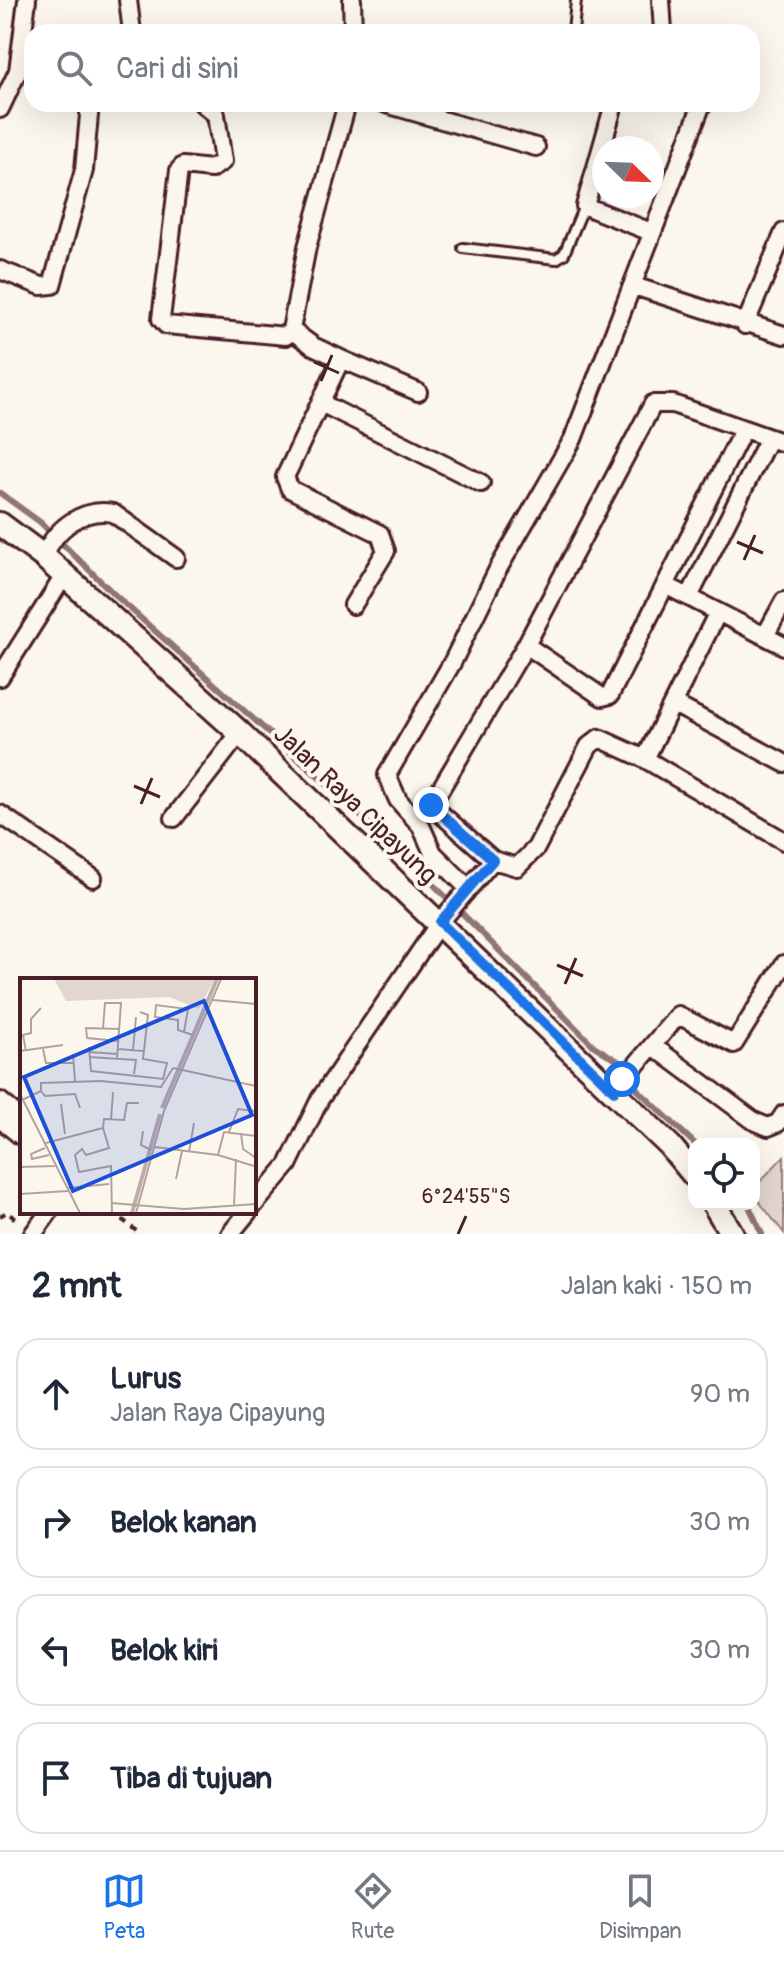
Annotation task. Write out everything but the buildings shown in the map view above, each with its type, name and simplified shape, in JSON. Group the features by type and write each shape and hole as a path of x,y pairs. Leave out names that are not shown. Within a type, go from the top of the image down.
{"main road":[{"name":"Jalan Raya Cipayung","path":"0,524 46,552 64,576 444,918 618,1085 688,1168"},
{"path":"718,1210 732,1234"}],"street":[{"path":"0,109 18,71 27,0"},
{"path":"128,0 131,24"},
{"path":"661,0 662,24"},
{"path":"0,270 41,286 52,285 84,170 89,112"},
{"path":"212,112 216,115 223,161 211,169 183,166 179,170 161,319 166,325 286,336 291,330 307,247 345,112"},
{"path":"414,112 536,147"},
{"path":"612,112 585,206 651,232"},
{"path":"468,888 433,853 421,826 398,800 387,775 452,663 512,544 573,439 699,112"},
{"path":"745,325 784,232"},
{"path":"634,286 745,325 784,335"},
{"path":"291,330 313,346 418,392"},
{"path":"341,359 285,477 290,489 380,534 386,551 353,605"},
{"path":"321,403 481,483"},
{"path":"689,597 777,441 673,404 653,404 526,645 431,805 493,860 517,867 528,859 593,741 605,739 645,759 784,841"},
{"path":"526,645 606,698 743,430"},
{"path":"46,552 70,520 103,511 113,513 176,558"},
{"path":"0,677 64,576"},
{"path":"665,585 784,646"},
{"path":"765,636 784,601"},
{"path":"645,759 718,612"},
{"path":"674,704 784,763"},
{"path":"174,818 240,733"},
{"path":"0,814 93,878"},
{"path":"256,1203 288,1165 320,1099 444,918 478,874 493,860"},
{"path":"618,1085 678,1015 734,1044 784,964"},
{"path":"653,1046 754,1121 768,1127 778,1123 784,1114"},
{"path":"0,1101 20,1117"},
{"path":"0,1119 20,1135"},
{"path":"33,1234 48,1214"},
{"path":"230,1234 246,1214"}],"lane":[{"path":"574,24 576,0"},
{"path":"463,248 556,259 564,254 585,206"}],"path":[{"path":"0,1216 7,1212 33,1234"},
{"path":"115,1214 140,1234"}],"shaded area":[{"path":"784,1156 784,1233 760,1203 760,1182"}],"waterway":[{"path":"0,493 40,522 116,596 334,791 429,880 594,1046 623,1064 638,1090 689,1138"},
{"path":"751,1210 762,1234"}],"route":[{"path":"431,805 493,860 440,922 614,1091 622,1079"}]}
